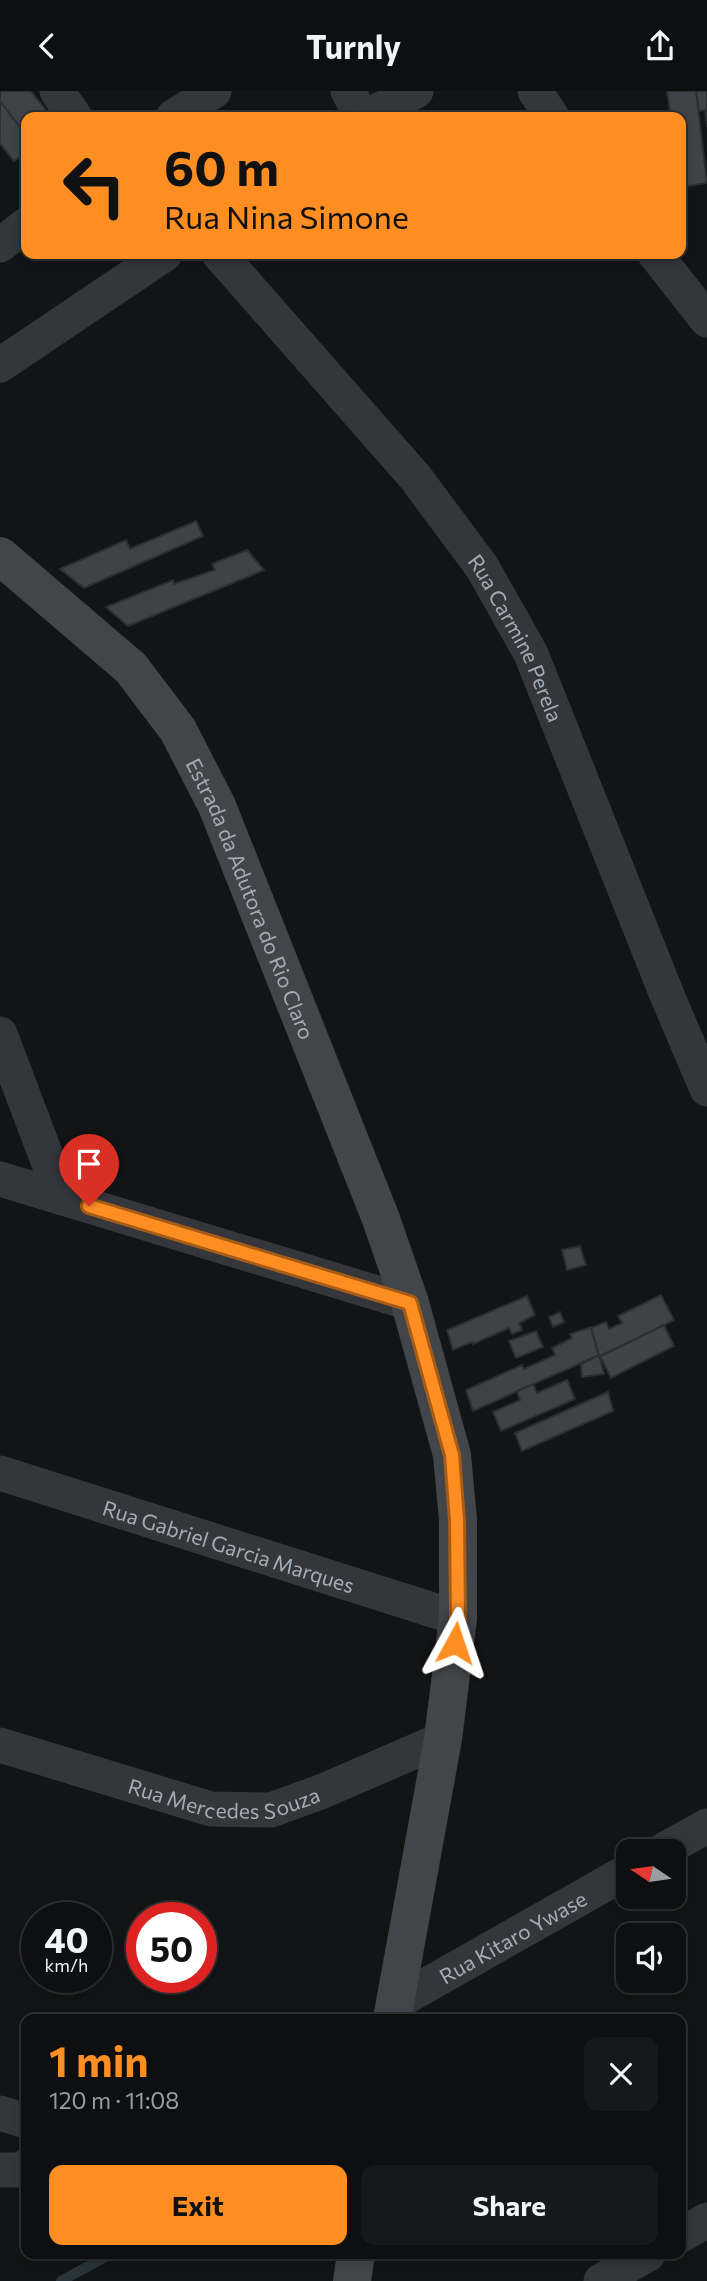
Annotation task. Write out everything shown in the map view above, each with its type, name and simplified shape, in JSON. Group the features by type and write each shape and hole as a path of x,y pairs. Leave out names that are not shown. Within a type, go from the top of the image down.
{"main road":[{"name":"Estrada da Adutora do Rio Claro","path":"0,556 131,668 178,730 217,806 381,1219 410,1303 452,1455 457,1520 458,1618 443,1739 394,2011"},
{"path":"352,2281 355,2259"}],"street":[{"path":"57,91 72,112"},
{"path":"181,112 214,91"},
{"path":"348,91 361,112"},
{"path":"374,112 416,91"},
{"path":"535,91 549,112"},
{"path":"0,245 21,229"},
{"path":"0,365 158,259"},
{"name":"Rua Carmine Perela","path":"223,259 415,477 482,567 531,654 707,1089"},
{"path":"659,259 707,320"},
{"path":"0,1034 62,1198"},
{"path":"0,1179 410,1303"},
{"name":"Rua Gabriel Garcia Marques","path":"0,1473 458,1618"},
{"name":"Rua Mercedes Souza","path":"0,1745 211,1809 271,1810 323,1791 443,1739"},
{"path":"684,1839 707,1826"},
{"name":"Rua Kitaro Ywase","path":"394,2011 616,1878"},
{"path":"0,2113 21,2119"},
{"path":"0,2170 21,2169"},
{"path":"686,2232 707,2220"},
{"path":"601,2281 639,2259"}],"building":[{"path":"0,91 31,91 47,112 21,112 21,128 0,101"},
{"path":"667,91 696,91 707,183 686,186 686,112 670,112"},
{"path":"696,91 707,91 707,127 705,110 699,111"},
{"path":"0,101 21,128 21,156 14,161 0,143"},
{"path":"196,521 203,536 84,588 60,569 126,540 130,549"},
{"path":"247,550 264,570 128,626 106,607 173,580 174,584 215,570 212,564"},
{"path":"580,1246 586,1265 567,1270 562,1250"},
{"path":"661,1295 674,1320 599,1357 591,1328 606,1322 609,1329 622,1323 618,1316"},
{"path":"527,1296 535,1315 519,1323 522,1330 512,1334 509,1328 453,1350 447,1330"},
{"path":"560,1312 564,1322 553,1327 549,1317"},
{"path":"664,1325 674,1346 611,1378 600,1356"},
{"path":"591,1327 599,1355 473,1411 466,1390 522,1365 524,1369 555,1355 552,1348 572,1338 570,1334"},
{"path":"536,1331 543,1347 516,1358 509,1341"},
{"path":"599,1355 604,1374 582,1377 581,1364"},
{"path":"567,1380 575,1399 501,1431 493,1412 520,1400 517,1391 533,1384 537,1393"},
{"path":"608,1392 613,1411 522,1451 515,1433"}],"waterway":[{"path":"61,2281 102,2259"}],"route":[{"path":"89,1206 410,1303 452,1455 457,1520 458,1618 455,1643"}]}
